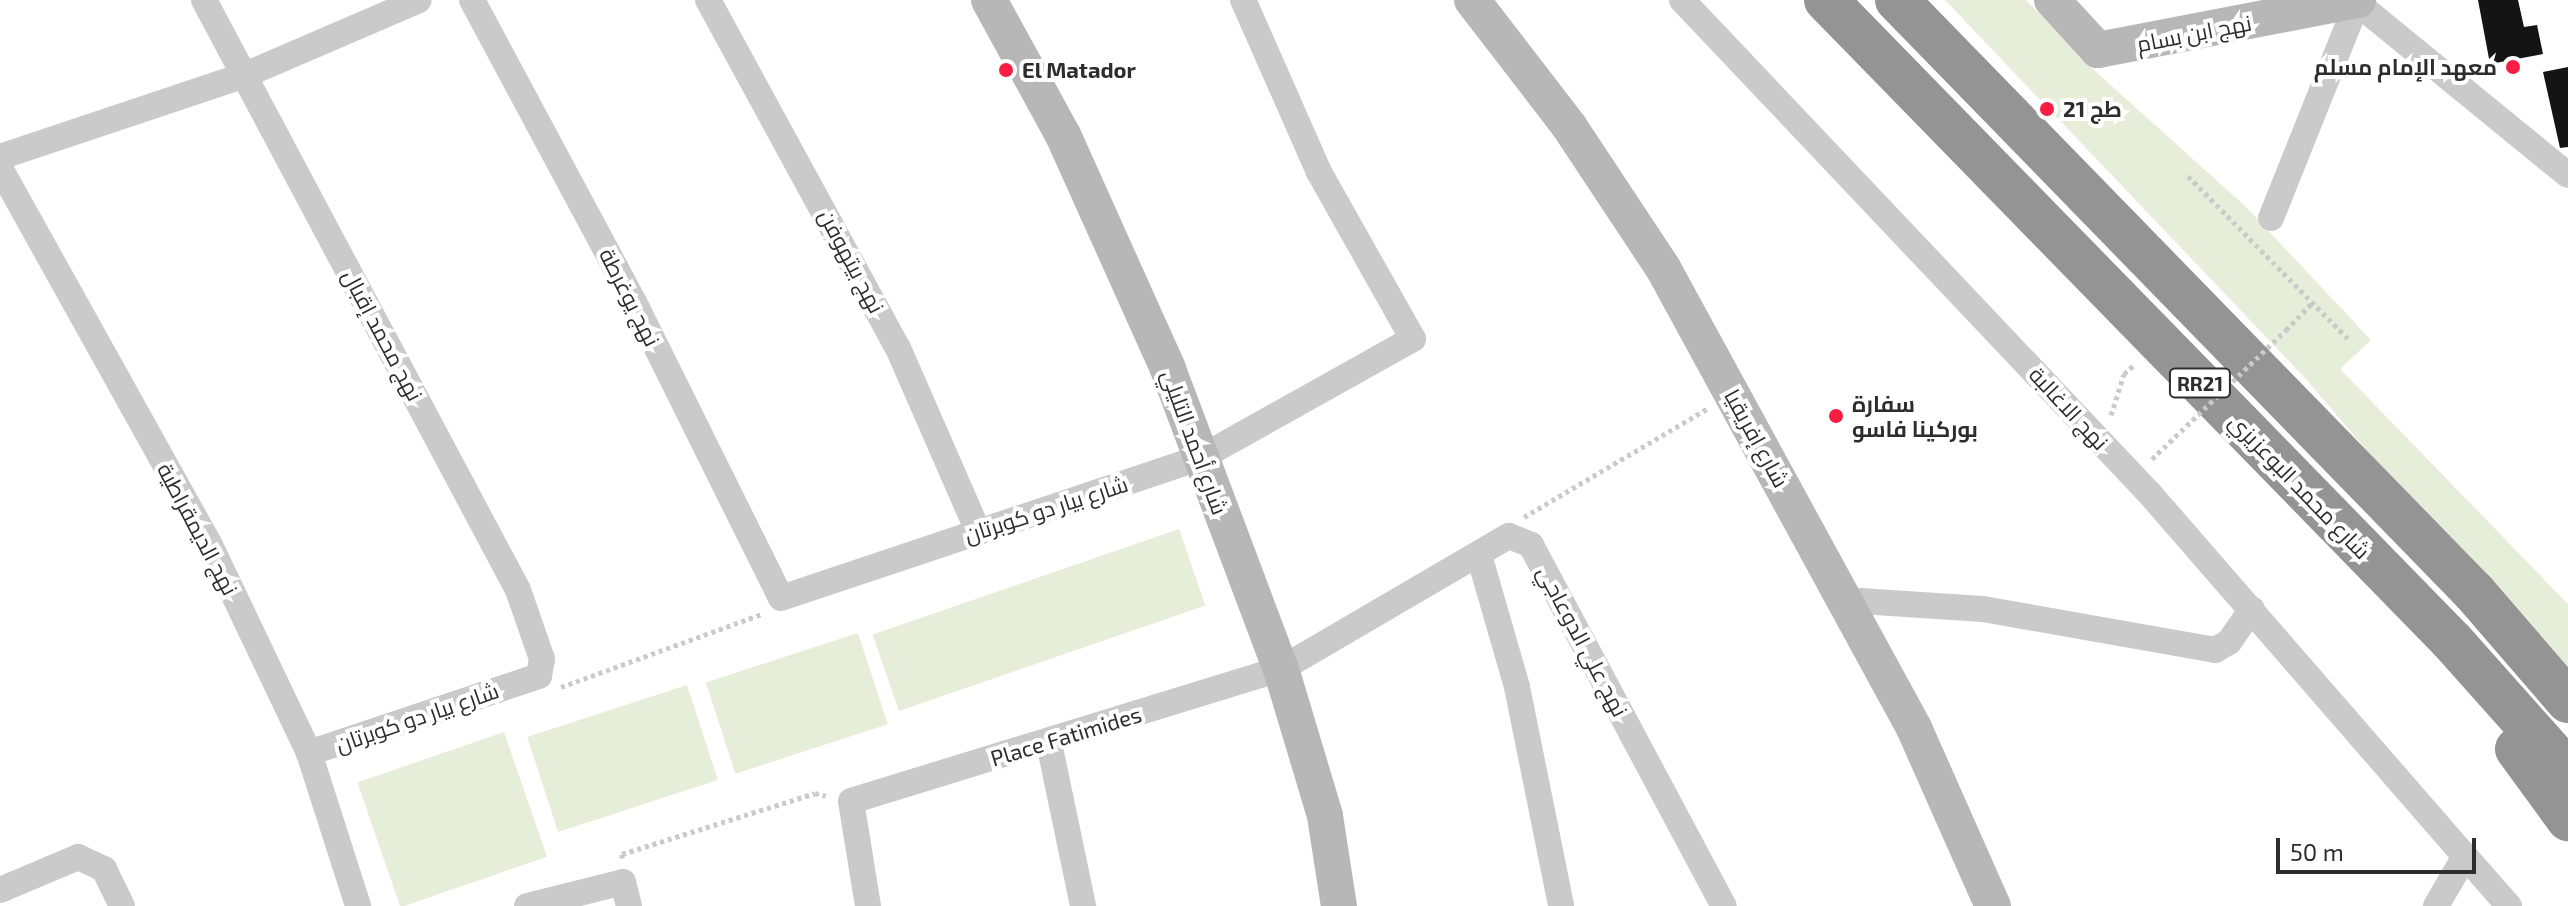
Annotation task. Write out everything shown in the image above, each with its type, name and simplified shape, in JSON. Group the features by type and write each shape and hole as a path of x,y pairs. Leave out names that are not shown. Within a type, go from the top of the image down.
{"highway":[{"name":"شارع محمد البوعزيزي","path":"1826,0 2441,629 2568,771"},
{"name":"RR21","path":"1897,0 2474,592 2568,701"},
{"path":"2474,592 2568,671"},
{"path":"2441,629 2469,685 2568,819"}],"street":[{"name":"نهج محمد إقبال","path":"204,0 518,590 536,633 542,659 539,676"},
{"path":"0,157 245,75 419,0"},
{"name":"نهج يوغرطة","path":"472,0 634,302 781,598"},
{"name":"نهج بيتهوفن","path":"708,0 898,348 978,531"},
{"name":"شارع أحمد التليلي","path":"989,0 1063,135 1168,369 1281,669 1325,816 1339,906"},
{"name":"شارع بيار دو كوبرتان","path":"781,598 1200,458 1413,339 1319,172 1243,0"},
{"name":"نهج الاغالبة","path":"1682,0 2252,609 2509,906"},
{"name":"نهج ابن بسام","path":"2052,0 2098,50 2358,1"},
{"name":"شارع إفريقيا","path":"1476,1 1586,152 1663,268 1914,728 1993,906"},
{"path":"2271,218 2358,1 2568,175"},
{"name":"نهج الديمقراطية","path":"0,168 209,543 309,753 358,906"},
{"path":"1281,669 1509,536"},
{"name":"نهج علي الدوعاجي","path":"1509,536 1531,545 1724,906"},
{"path":"1479,555 1517,687 1561,906"},
{"path":"1845,600 1983,609 2215,650 2229,642 2252,609"},
{"name":"Place Fatimides","path":"851,801 1049,743 1281,669"},
{"name":"شارع بيار دو كوبرتان","path":"309,753 539,676"},
{"path":"1049,743 1083,906"},
{"path":"851,801 868,906"},
{"path":"2436,906 2465,856"},
{"path":"0,890 78,857 104,869 122,906"},
{"path":"527,906 626,894"}],"path":[{"path":"2188,176 2348,339"},
{"path":"2152,459 2313,302"},
{"path":"2110,417 2124,374 2161,343"},
{"path":"1509,536 1526,515 1733,394"},
{"path":"539,676 562,687 768,611 781,598"},
{"path":"626,894 622,854 815,793 851,801"}],"green space":[{"path":"1945,0 2026,0 2095,71 2246,207 2371,340 2340,369 2568,604 2568,686 2306,379"},
{"path":"1179,529 1205,606 899,711 873,634"},
{"path":"858,633 888,724 735,774 706,682"},
{"path":"687,685 718,780 558,832 527,737"},
{"path":"504,732 547,857 400,906 357,782"}],"building":[{"path":"2478,0 2518,0 2524,27 2537,25 2543,54 2490,64"},
{"path":"2568,67 2568,147 2560,148 2543,72"}],"place":[{"name":"معهد الإمام مسلم","path":"2513,67"},
{"name":"El Matador","path":"1006,70"},
{"name":"طج 21","path":"2047,109"},
{"name":"سفارة بوركينا فاسو","path":"1836,416"}]}
